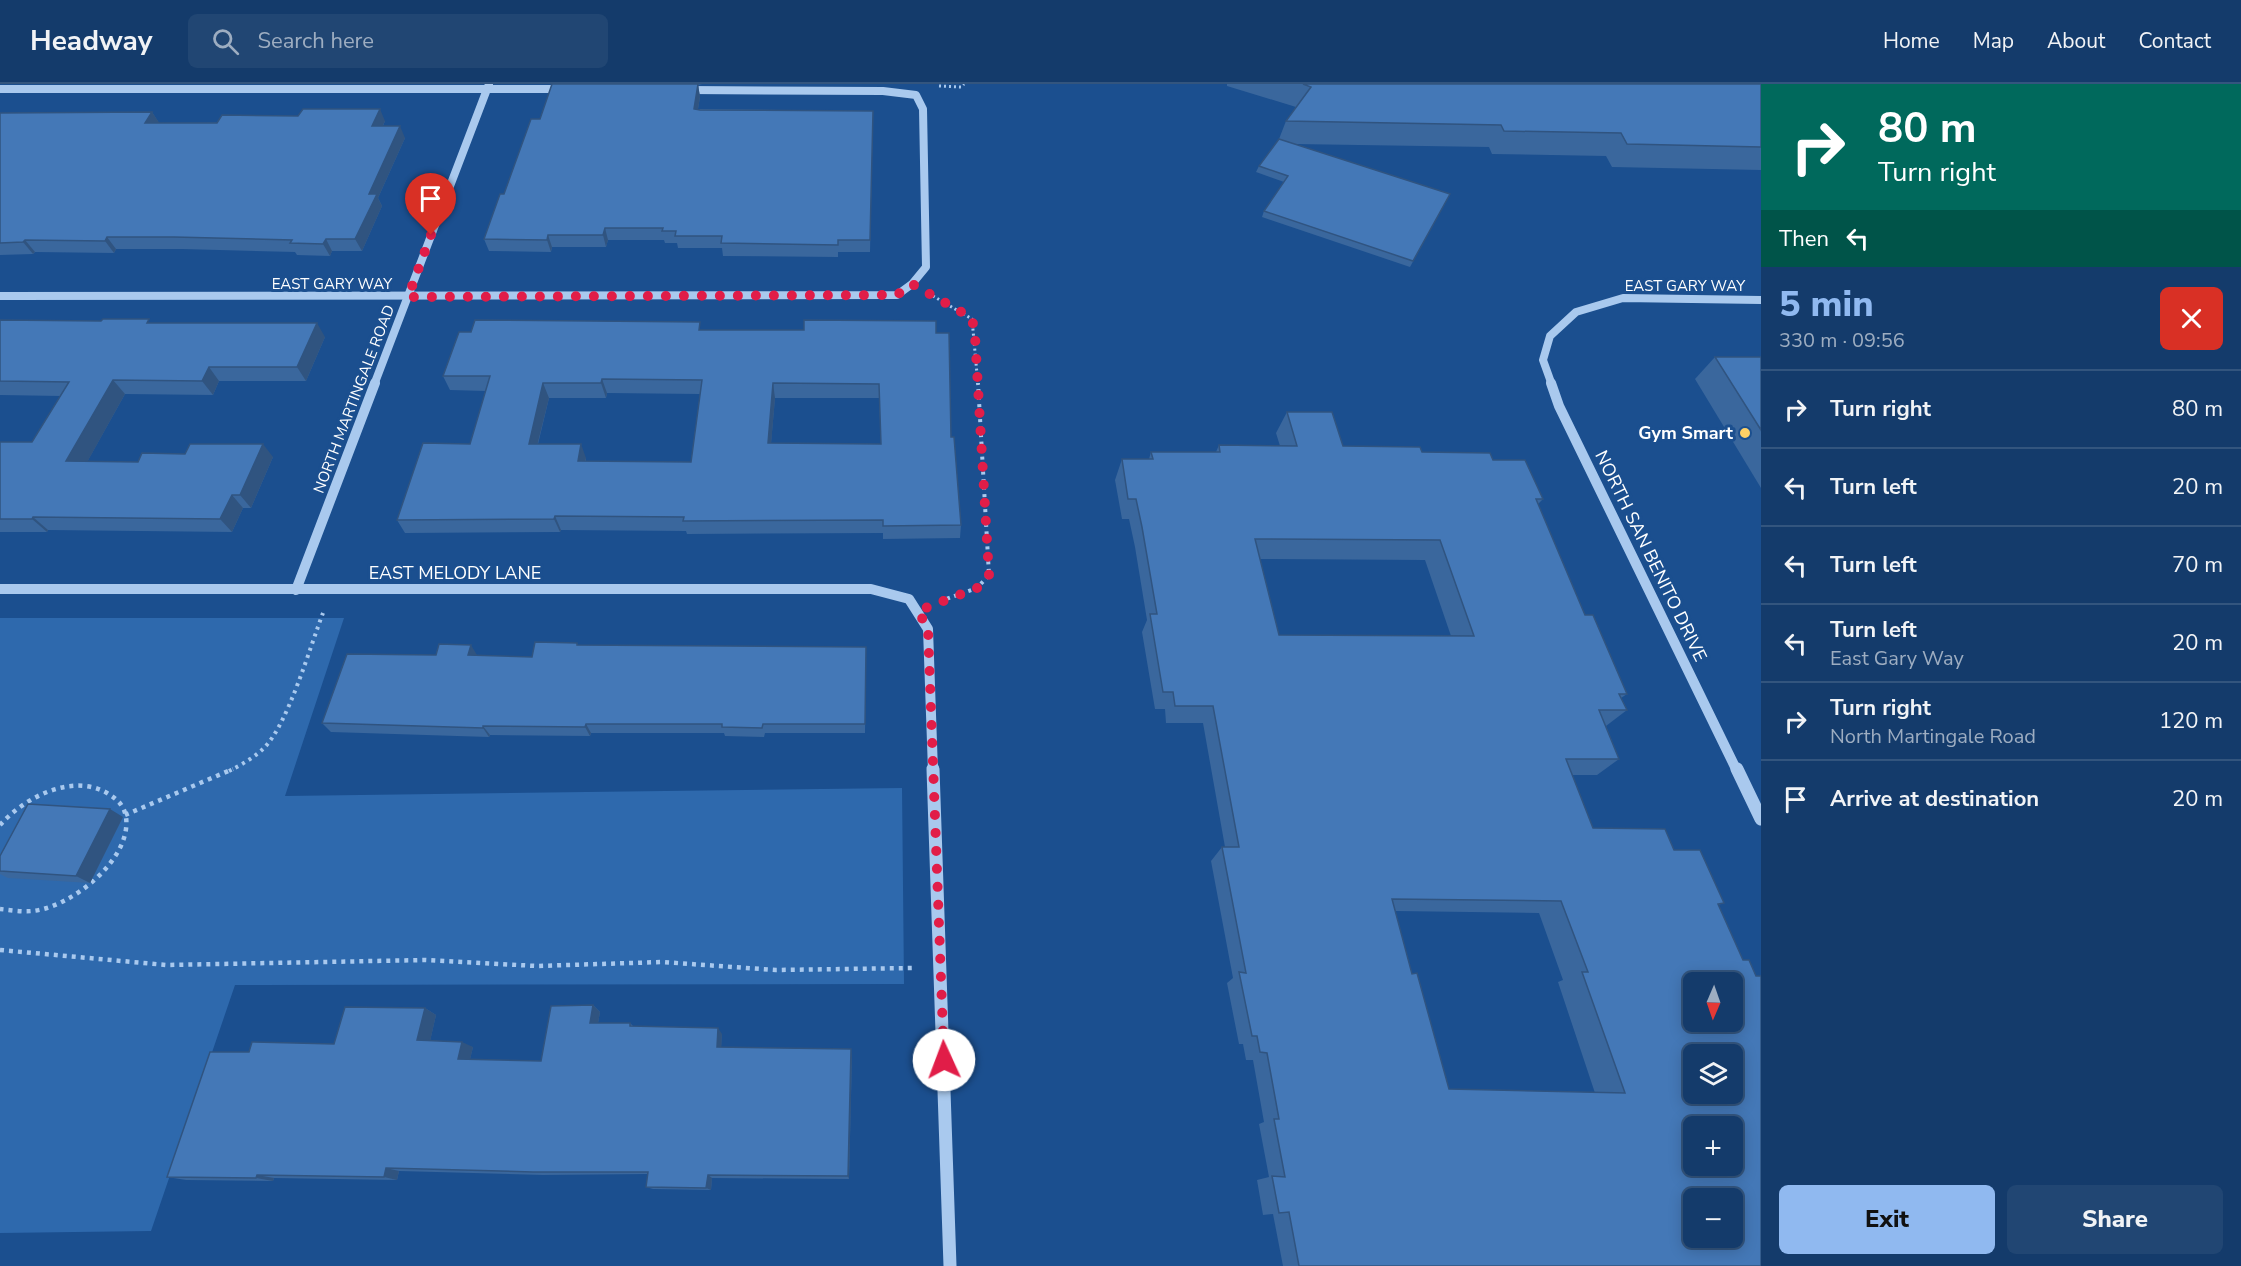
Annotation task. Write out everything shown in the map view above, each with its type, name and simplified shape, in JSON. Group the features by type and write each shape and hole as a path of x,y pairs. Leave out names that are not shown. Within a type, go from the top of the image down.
{"street":[{"path":"0,89 488,86 571,89"},
{"name":"NORTH MARTINGALE ROAD","path":"296,590 488,86"},
{"path":"679,90 883,91 916,95 923,109 926,267 912,284"},
{"name":"EAST GARY WAY","path":"0,296 897,295 912,284"},
{"name":"EAST GARY WAY","path":"1576,312 1623,298 1761,300"},
{"name":"NORTH SAN BENITO DRIVE","path":"1576,312 1550,336 1543,360 1555,397 1755,793 1761,819"},
{"name":"EAST MELODY LANE","path":"0,588 871,589 909,599 918,611"},
{"path":"918,611 928,629 951,1266"}],"path":[{"path":"912,284 972,318 975,336 989,575 977,588 918,611"},
{"path":"126,815 240,766 264,748 279,728 332,590"},
{"path":"0,825 22,805 44,793 66,786 87,785 105,790 119,800 126,815 125,833 119,853 105,873 86,890 63,904 39,912 16,913 0,909"},
{"path":"0,950 166,965 426,960 537,966 662,962 776,970 940,969"}],"shaded area":[{"path":"0,618 344,618 285,796 902,788 904,984 235,985 151,1231 0,1233"}],"building":[{"path":"552,84 698,84 694,109 700,110 873,111 870,240 838,240 838,245 721,243 722,236 675,236 676,231 662,231 663,228 605,228 603,235 548,235 547,240 484,239 500,194 504,194 531,119 540,119"},
{"path":"1303,84 1761,84 1761,147 1627,144 1621,133 1504,131 1501,125 1286,121 1311,87"},
{"path":"303,109 380,109 372,126 400,126 369,194 377,194 355,239 326,239 323,244 290,243 292,240 107,237 105,241 25,240 0,243 0,113 152,112 145,123 217,123 222,115 298,116"},
{"path":"1279,139 1450,194 1413,261 1264,211 1288,176 1259,166"},
{"path":"103,319 149,319 147,323 317,323 297,367 209,367 202,381 113,380 66,461 138,462 142,453 185,454 190,444 263,444 240,495 232,495 220,519 33,517 32,519 0,519 0,442 32,442 69,382 0,381 0,320 101,321"},
{"path":"475,320 700,322 699,330 804,330 804,320 936,321 936,333 949,333 951,437 954,437 961,525 883,526 883,520 683,521 684,517 555,516 554,519 397,520 423,443 470,444 490,376 443,376 459,332 471,332","holes":["602,379 702,380 691,462 578,461 581,444 529,444 543,383 601,383","773,383 879,384 881,444 768,443"]},
{"path":"1715,357 1761,357 1761,430"},
{"path":"1287,412 1332,412 1343,446 1420,447 1422,452 1490,453 1493,460 1525,460 1543,499 1536,499 1585,615 1593,615 1627,694 1619,694 1627,710 1599,710 1619,759 1566,759 1593,828 1665,829 1674,850 1700,850 1724,903 1718,904 1743,960 1749,960 1756,976 1761,976 1761,1266 1299,1266 1289,1212 1279,1213 1272,1176 1285,1177 1274,1119 1279,1119 1267,1053 1260,1052 1257,1036 1252,1036 1239,972 1246,973 1222,847 1239,847 1213,706 1175,706 1173,692 1163,692 1150,614 1157,614 1142,527 1136,499 1128,499 1122,459 1153,459 1151,452 1220,452 1219,445 1297,446","holes":["1255,539 1440,540 1474,636 1279,635","1392,899 1561,901 1588,972 1582,972 1625,1093 1449,1089 1417,973 1412,974"]},
{"path":"535,642 577,643 577,645 866,647 865,724 763,724 762,728 722,727 722,724 586,724 585,727 483,726 483,728 322,723 347,654 436,655 439,644 471,645 468,655 532,657"},
{"path":"28,804 110,809 76,876 0,871 0,856"},
{"path":"593,1005 590,1023 718,1028 717,1047 851,1049 848,1176 708,1175 706,1188 646,1187 648,1172 386,1168 384,1177 257,1175 256,1178 167,1177 210,1052 249,1052 252,1042 334,1044 345,1007 425,1008 417,1040 462,1042 458,1059 541,1061 551,1006"}],"place":[{"name":"Gym Smart","path":"1745,433"}],"route":[{"path":"431,235 408,297 897,295 912,284 972,318 975,336 989,575 977,588 956,594 918,611 928,629 944,1060"}]}
